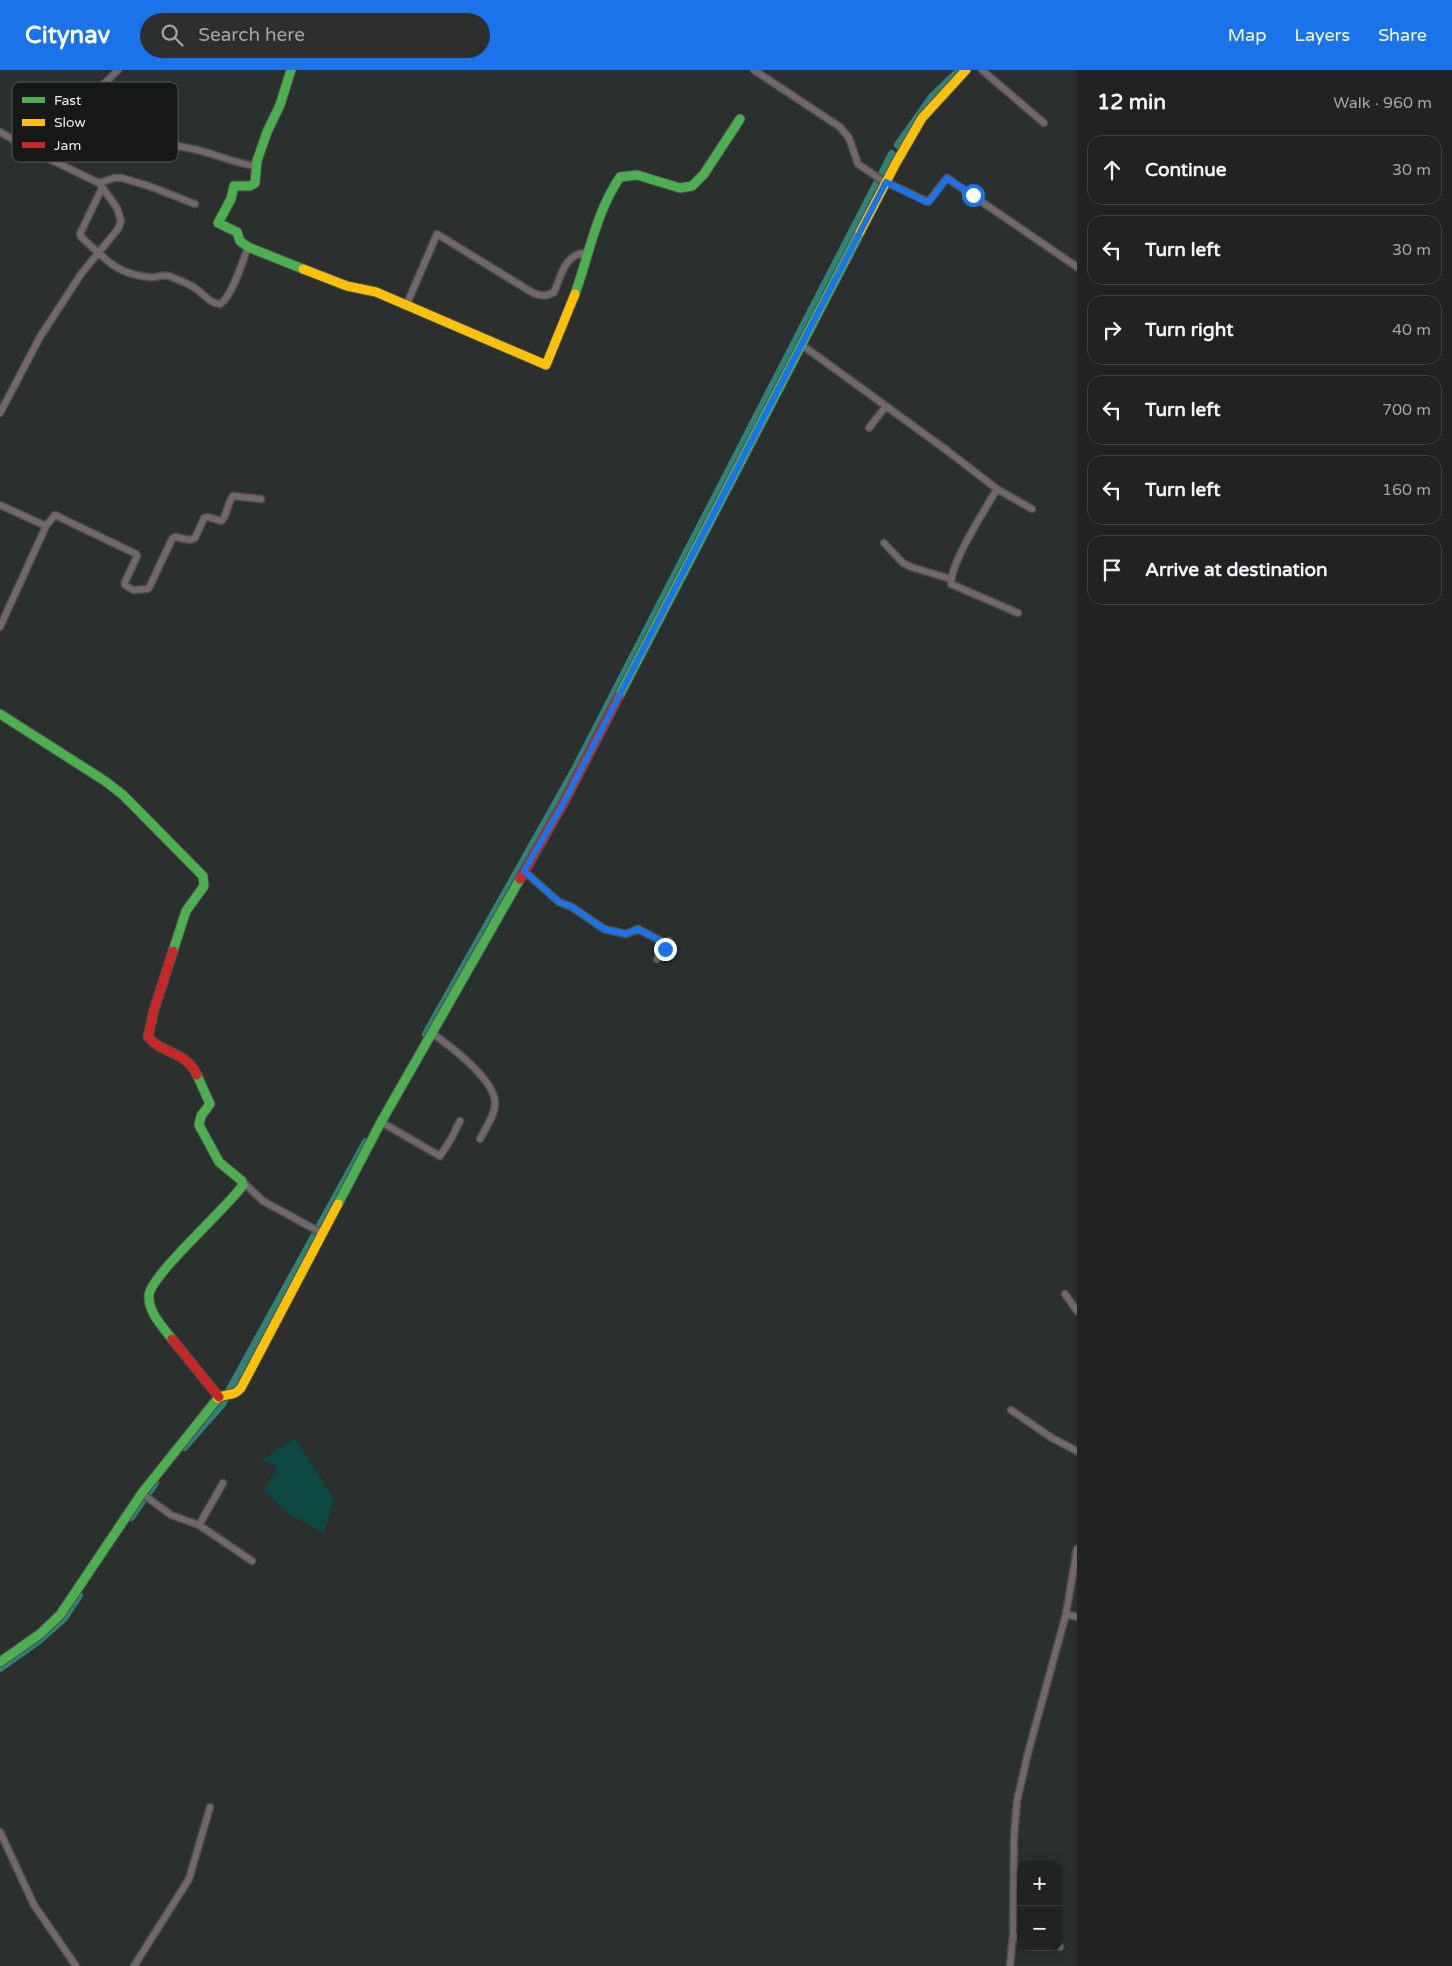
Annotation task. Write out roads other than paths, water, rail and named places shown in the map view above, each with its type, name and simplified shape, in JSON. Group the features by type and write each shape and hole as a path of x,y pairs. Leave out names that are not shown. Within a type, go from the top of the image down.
{"street":[{"path":"106,82 118,70"},
{"path":"291,70 280,105 267,132 256,166 255,183 252,186 239,184 234,186 231,199 218,222 220,225 237,232 240,241 248,247 347,286 376,292 546,365 614,186 620,177 637,175 680,188 692,186 704,174 740,119"},
{"path":"754,70 840,127 849,138 858,164 874,176 928,202 947,178 1077,267"},
{"path":"0,1662 40,1634 60,1615 145,1495 225,1396 236,1394 241,1388 318,1231 564,802 802,345 884,181 922,118 966,70"},
{"path":"982,70 1044,123"},
{"path":"0,132 12,139"},
{"path":"178,146 256,166"},
{"path":"0,413 40,337 81,274 118,229 121,221 117,208 100,185 55,162"},
{"path":"195,204 149,186 122,178 114,178 100,185 80,234 116,269 152,278 165,275 172,276 195,288 206,298 220,304 224,302 230,292 248,247"},
{"path":"406,306 437,234 533,293 541,296 550,295 554,292 566,264 572,257 584,253 586,262"},
{"path":"802,345 997,489 1032,509"},
{"path":"869,428 886,406"},
{"path":"997,489 962,553 951,579 951,584 1018,613"},
{"path":"0,627 46,526 55,515 136,554 137,556 125,585 133,590 147,589 172,539 175,537 190,540 195,538 204,518 208,517 221,521 233,496 261,499"},
{"path":"0,505 46,526"},
{"path":"884,542 903,563 911,568 951,579"},
{"path":"0,714 105,781 123,795 203,876 205,885 187,908 177,935 149,1025 148,1036 152,1042 179,1055 193,1066 210,1104 201,1116 199,1125 219,1162 264,1202 318,1231"},
{"path":"524,871 559,902 572,907 604,929 626,934 638,929 663,942 669,941 658,959"},
{"path":"432,1033 478,1073 490,1088 496,1105 480,1139"},
{"path":"381,1122 440,1156 460,1121"},
{"path":"225,1396 159,1323 150,1306 150,1290 164,1270 238,1192 243,1182"},
{"path":"1065,1294 1076,1309"},
{"path":"1011,1410 1052,1438 1077,1452"},
{"path":"199,1525 223,1483"},
{"path":"145,1495 171,1515 199,1525 252,1561"},
{"path":"1010,1966 1013,1936 1014,1836 1018,1801 1028,1753 1066,1614 1077,1549"},
{"path":"1066,1614 1077,1616"},
{"path":"134,1966 189,1878 210,1807"},
{"path":"0,1832 34,1906 76,1966"},
{"path":"1013,1936 1017,1936"}],"waterway":[{"path":"898,145 932,97 960,70"},
{"path":"426,1034 574,771 892,154"},
{"path":"184,1447 222,1404 366,1142"},
{"path":"131,1517 155,1483"},
{"path":"0,1668 38,1641 64,1618 79,1595"}]}
